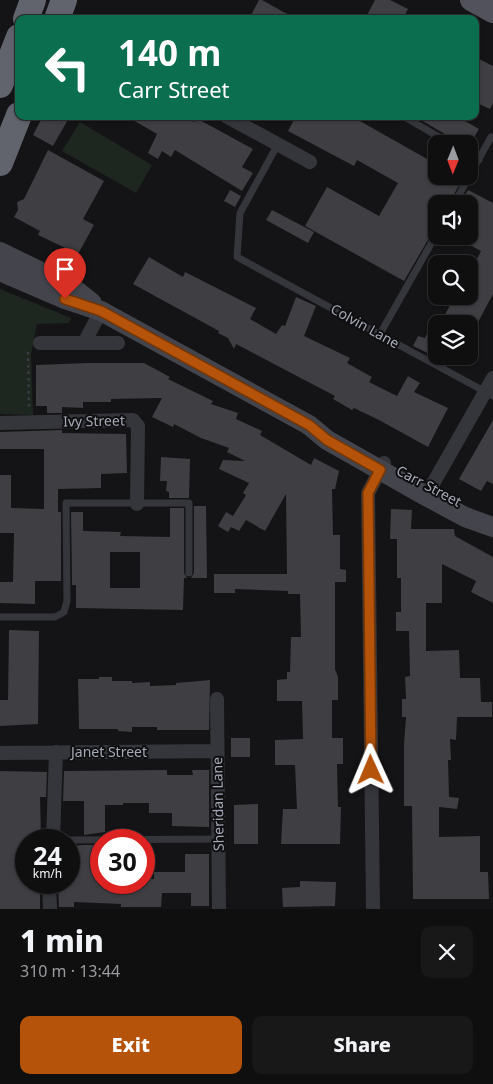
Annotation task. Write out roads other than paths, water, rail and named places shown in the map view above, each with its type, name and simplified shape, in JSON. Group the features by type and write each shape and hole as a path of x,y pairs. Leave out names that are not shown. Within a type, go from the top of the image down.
{"highway":[{"path":"27,15 33,0"},
{"path":"58,15 64,0"},
{"path":"0,85 15,47"},
{"path":"0,163 17,120"}],"main road":[{"path":"471,0 493,12"}],"street":[{"path":"233,120 310,162"},
{"name":"Carr Street","path":"0,252 72,287 101,311"},
{"name":"Carr Street","path":"0,271 65,299 101,311 309,425 327,440 382,466 428,492 465,518 492,527"},
{"path":"84,343 101,311"},
{"path":"40,343 118,343"},
{"path":"428,492 489,394 493,378"},
{"name":"Ivy Street","path":"0,423 133,420 138,426 137,504"},
{"path":"373,909 368,493 382,466"},
{"name":"Sheridan Lane","path":"217,699 219,909"},
{"name":"Janet Street","path":"0,753 217,751"},
{"path":"53,829 56,752"},
{"path":"49,894 50,909"}],"lane":[{"path":"410,120 436,135"},
{"path":"459,195 491,137 493,138"},
{"name":"Colvin Lane","path":"278,144 240,213 237,256 489,394"},
{"path":"380,334 430,245"},
{"path":"0,617 55,617 64,612 67,601 66,503 189,503 189,573"},
{"path":"80,840 218,839"}]}
